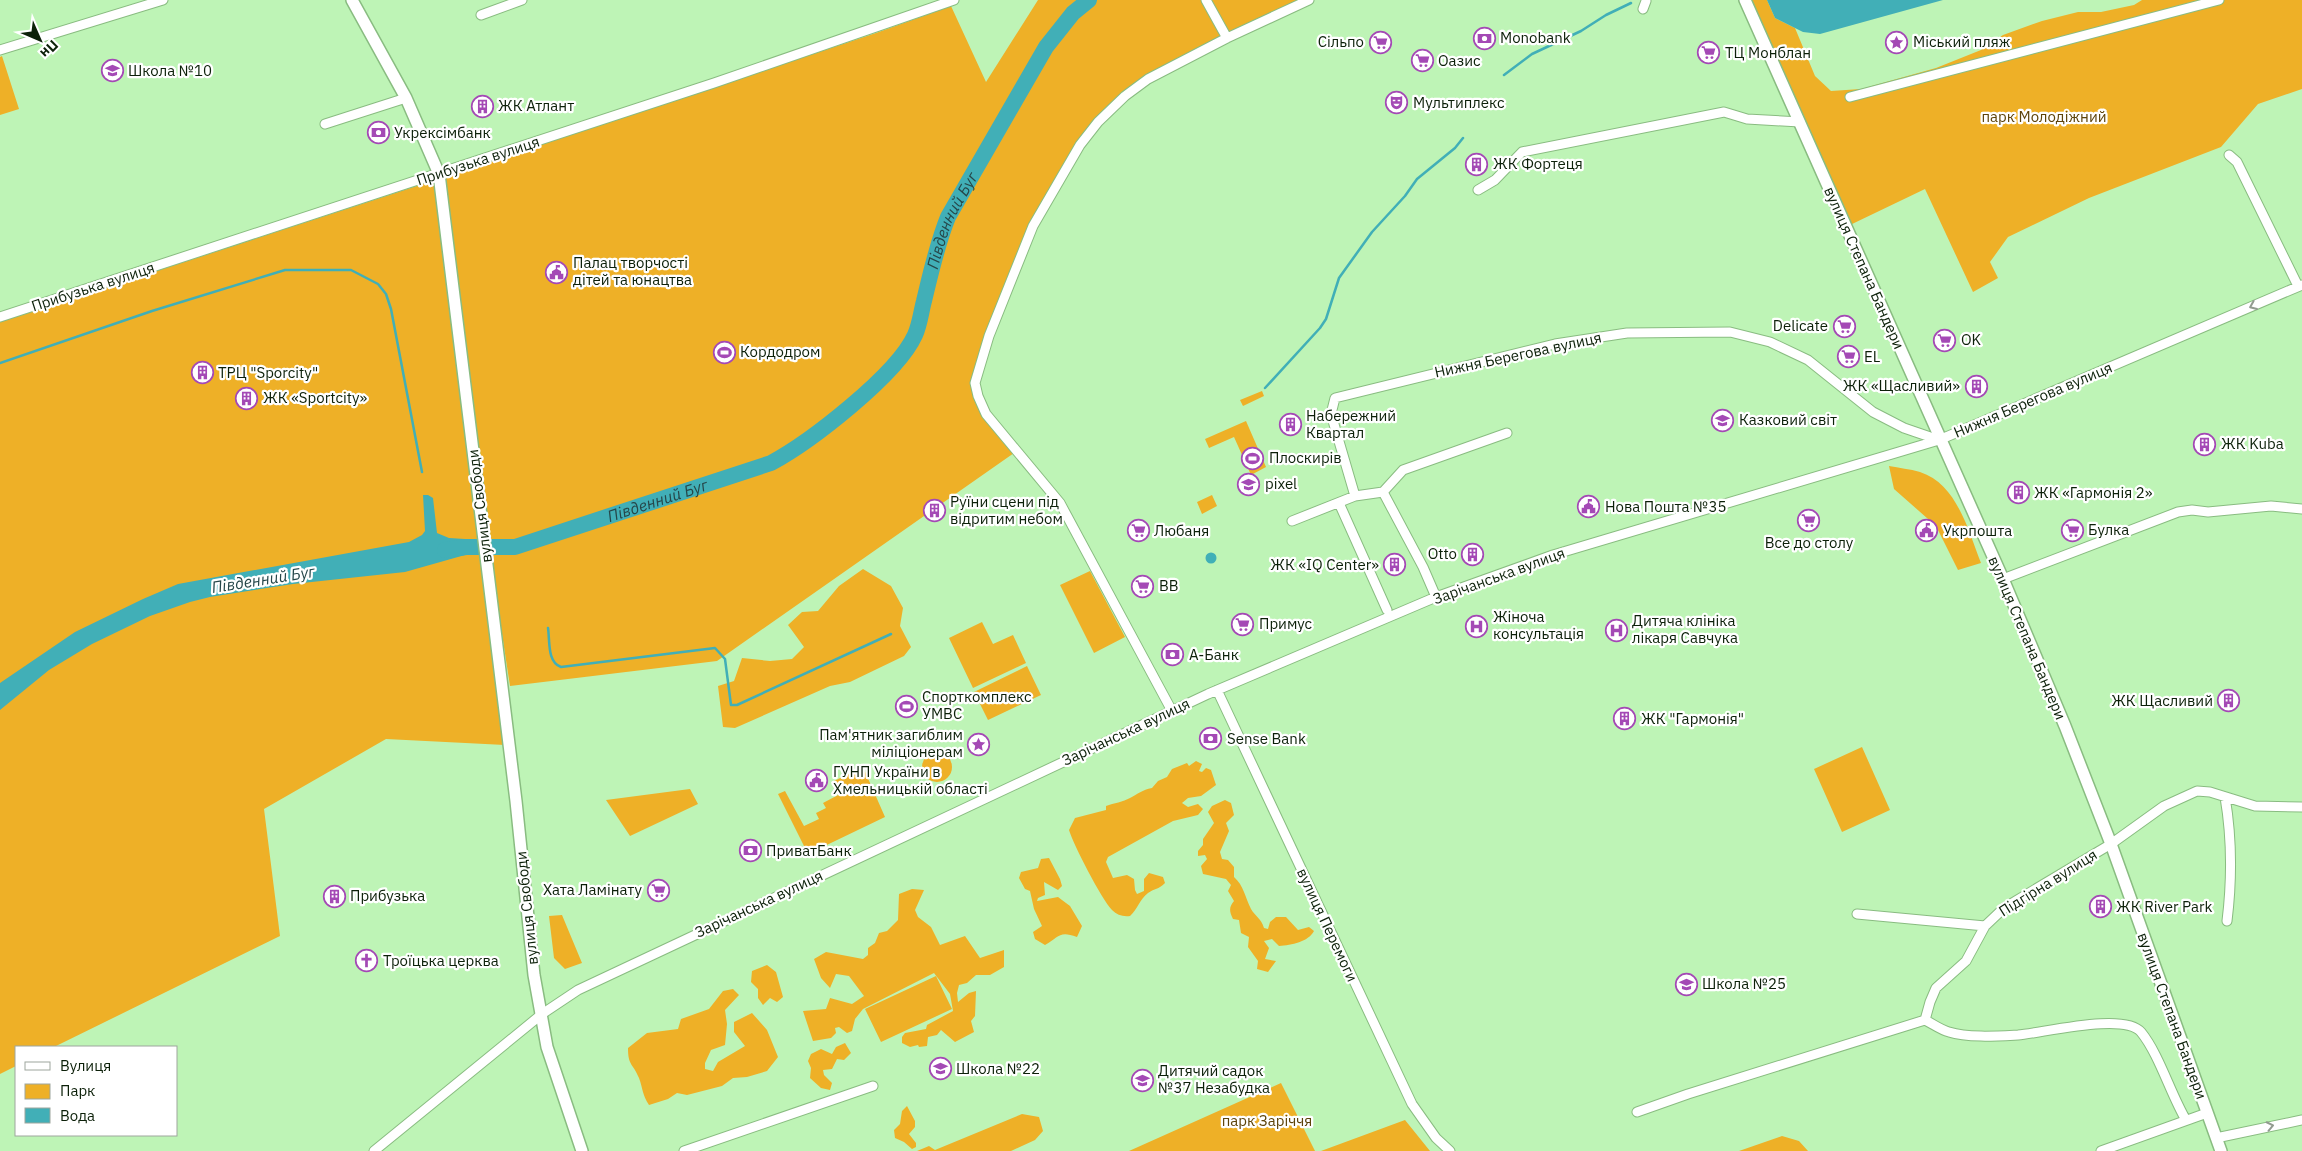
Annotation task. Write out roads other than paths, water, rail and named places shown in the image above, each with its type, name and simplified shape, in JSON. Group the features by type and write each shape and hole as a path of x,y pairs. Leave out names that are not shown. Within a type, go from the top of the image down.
{"main road":[{"name":"вулиця Свободи","path":"352,0 406,98 439,174 491,596 534,975 547,1047 582,1151"},
{"name":"вулиця Степана Бандери","path":"1745,0 2002,579 2065,726 2111,844 2220,1151"},
{"name":"вулиця Свободи","path":"544,1030 553,1044 589,1151"}],"street":[{"path":"0,50 162,0"},
{"path":"481,15 522,0"},
{"name":"Прибузька вулиця","path":"0,318 736,76 938,3 954,0"},
{"path":"1206,0 1227,38"},
{"path":"1172,711 1060,502 986,414 978,396 975,383 989,336 1024,246 1037,219 1080,145 1108,111 1148,79 1227,38 1309,0"},
{"path":"1850,97 2219,0"},
{"path":"325,124 406,98"},
{"path":"1478,190 1495,180 1522,152 1724,112 1747,120 1800,122"},
{"path":"2229,155 2236,162 2300,286"},
{"name":"Нижня Берегова вулиця","path":"1355,496 1333,424 1331,406 1335,398 1555,344 1627,333 1730,332 1770,342 1808,360 1873,412 1904,428 1939,440 2300,286"},
{"path":"1292,521 1355,496 1383,492 1403,470 1507,433"},
{"name":"Зарічанська вулиця","path":"374,1151 542,1014 586,986 1217,690 1436,597 1553,555 1939,440"},
{"path":"1383,492 1423,566 1436,597"},
{"path":"1339,503 1387,610"},
{"path":"2002,579 2178,512 2192,510 2208,512 2271,506 2302,509"},
{"name":"вулиця Перемоги","path":"1217,690 1408,1096 1436,1138 1450,1151"},
{"name":"Підгірна вулиця","path":"1925,1020 1936,988 1966,961 1985,926 2004,908 2111,844 2164,806 2197,791 2255,806 2302,806"},
{"path":"2225,797 2230,846 2231,892 2227,921"},
{"path":"1857,914 1985,926"},
{"path":"1637,1112 1688,1094 1925,1020 1949,1032 1982,1036 2019,1035 2094,1024 2132,1026 2140,1031 2150,1048 2186,1120"},
{"path":"684,1151 873,1086"},
{"path":"2101,1151 2206,1113"},
{"path":"2216,1138 2302,1120"}],"water":[{"path":"1767,0 1943,0 1820,34 1803,32 1775,18"},
{"path":"423,495 433,498 437,533 449,538 465,539 467,552 465,555 405,572 293,584 190,602 150,616 92,644 49,670 0,710 0,683 75,632 178,584 409,542 422,535 425,531"},
{"path":"1211,552 1217,558 1211,564 1205,558"}],"waterway":[{"name":"Південний Буг","path":"445,550 466,547 515,547 771,463 807,440 851,406 890,369 915,335 937,248 948,217 1046,47 1073,13 1089,0"},
{"path":"1504,75 1532,54 1581,31 1606,15 1631,3"},
{"path":"1265,388 1320,328 1326,319 1339,278 1372,232 1405,196 1417,179 1455,148 1463,138"},
{"path":"0,363 152,311 285,270 351,270 378,284 386,294 391,309 422,472"},
{"path":"548,628 551,656 553,661 561,667 715,648 725,659 731,705 737,705 891,634"}],"place":[{"name":"Monobank","path":"1484,38"},
{"name":"Сільпо","path":"1380,42"},
{"name":"Міський пляж","path":"1897,42"},
{"name":"ТЦ Монблан","path":"1709,53"},
{"name":"Оазис","path":"1422,61"},
{"name":"Школа №10","path":"112,71"},
{"name":"Мультиплекс","path":"1397,103"},
{"name":"ЖК Атлант","path":"482,106"},
{"name":"Укрексімбанк","path":"378,133"},
{"name":"ЖК Фортеця","path":"1477,164"},
{"name":"Палац творчості дітей та юнацтва","path":"557,272"},
{"name":"Delicate","path":"1844,326"},
{"name":"OK","path":"1945,340"},
{"name":"Кордодром","path":"724,352"},
{"name":"EL","path":"1848,357"},
{"name":"ТРЦ \"Sporcity\"","path":"202,373"},
{"name":"ЖК «Щасливий»","path":"1976,386"},
{"name":"ЖК «Sportcity»","path":"247,398"},
{"name":"Казковий світ","path":"1723,420"},
{"name":"Набережний Квартал","path":"1290,425"},
{"name":"ЖК Kuba","path":"2205,444"},
{"name":"Плоскирів","path":"1253,458"},
{"name":"pixel","path":"1249,484"},
{"name":"ЖК «Гармонія 2»","path":"2018,493"},
{"name":"Нова Пошта №35","path":"1589,507"},
{"name":"Руїни сцени під відритим небом","path":"934,511"},
{"name":"Все до столу","path":"1809,520"},
{"name":"Булка","path":"2072,530"},
{"name":"Любаня","path":"1138,531"},
{"name":"Укрпошта","path":"1927,531"},
{"name":"Otto","path":"1473,554"},
{"name":"ЖК «IQ Center»","path":"1395,565"},
{"name":"ВВ","path":"1143,586"},
{"name":"Примус","path":"1243,624"},
{"name":"Жіноча консультація","path":"1477,626"},
{"name":"Дитяча клініка лікаря Савчука","path":"1616,630"},
{"name":"А-Банк","path":"1173,655"},
{"name":"ЖК Щасливий","path":"2229,701"},
{"name":"Спорткомплекс УМВС","path":"906,706"},
{"name":"ЖК \"Гармонія\"","path":"1625,719"},
{"name":"Sense Bank","path":"1211,739"},
{"name":"Пам'ятник загиблим міліціонерам","path":"979,744"},
{"name":"ГУНП України в Хмельницькій області","path":"817,781"},
{"name":"ПриватБанк","path":"750,851"},
{"name":"Хата Ламінату","path":"658,890"},
{"name":"Прибузька","path":"334,896"},
{"name":"ЖК River Park","path":"2100,907"},
{"name":"Троїцька церква","path":"367,961"},
{"name":"Школа №25","path":"1686,984"},
{"name":"Школа №22","path":"940,1069"},
{"name":"Дитячий садок №37 Незабудка","path":"1142,1080"}],"park label":[{"name":"парк Молодіжний","path":"2044,117"},
{"name":"парк Заріччя","path":"1267,1121"}]}
